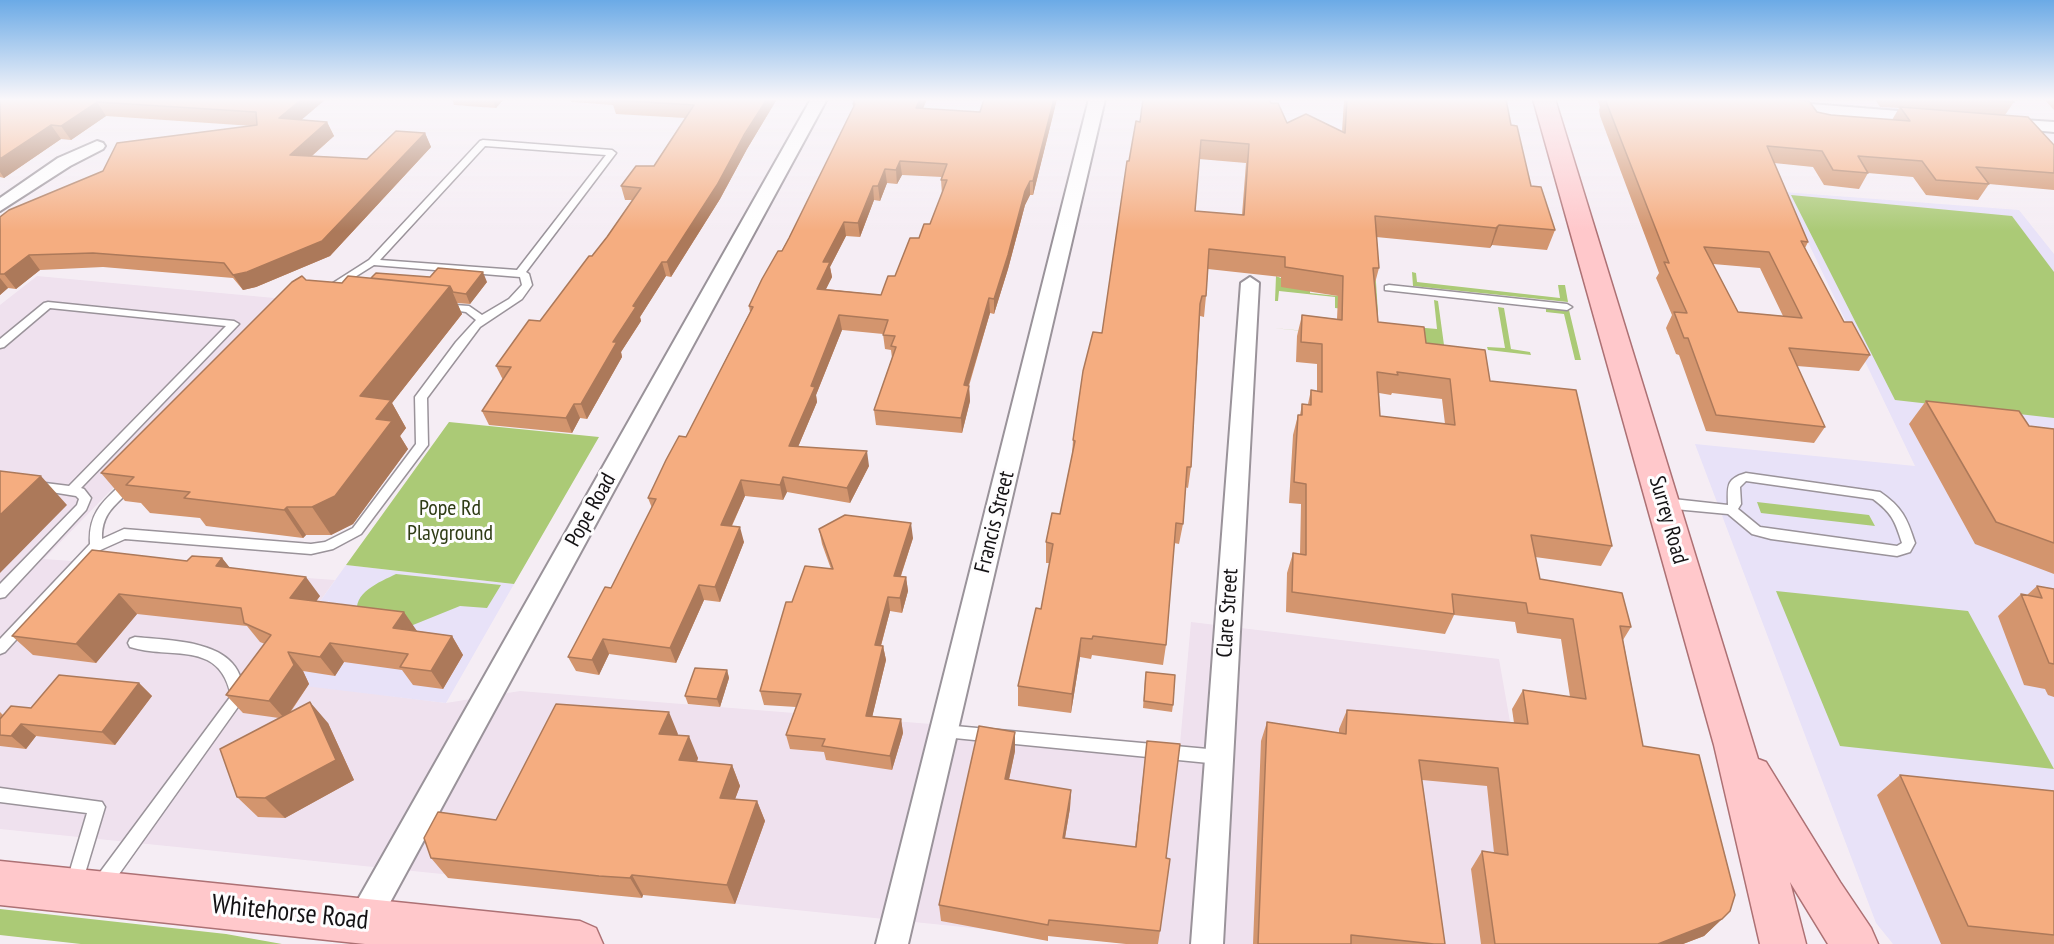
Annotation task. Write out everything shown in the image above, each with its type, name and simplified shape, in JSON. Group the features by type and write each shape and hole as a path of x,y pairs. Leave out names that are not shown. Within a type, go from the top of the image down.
{"main road":[{"name":"Surrey Road","path":"1557,143 1734,745 1777,937"},
{"path":"1734,745 1824,898 1856,944"},
{"name":"Whitehorse Road","path":"0,883 580,944"}],"street":[{"name":"Pope Road","path":"363,921 795,143"},
{"name":"Francis Street","path":"892,944 1086,143"},
{"path":"0,206 64,162 97,146"},
{"name":"Clare Street","path":"1207,944 1250,283"}],"lane":[{"path":"343,296 316,296 372,262 483,143"},
{"path":"484,143 612,153 519,274"},
{"path":"0,648 96,546 124,534 311,549 344,540 368,518 422,446 424,434 419,408 422,398 481,320 523,294 527,285 524,274 372,262"},
{"path":"1389,288 1567,307"},
{"path":"0,345 48,305 234,324 72,490"},
{"path":"435,305 469,309 477,312 481,320"},
{"path":"96,546 94,525 100,513 141,471"},
{"path":"1662,503 1731,510 1756,531 1771,534 1897,550 1905,549 1909,543 1905,527 1890,505 1876,495 1857,491 1746,477 1738,479 1734,485 1732,495 1735,504 1731,510"},
{"path":"0,593 75,515 82,507 85,498 80,492 72,490 21,485"},
{"path":"83,892 238,697 237,682 224,661 202,651 135,643"},
{"path":"944,731 1219,757"},
{"path":"0,795 97,807 83,892"}],"shaded area":[{"path":"1784,192 2019,210 2054,254 2054,944 1893,944 1876,923 1695,444 1915,466"},
{"path":"37,276 296,300 44,559 335,580 264,680 446,703 520,691 1180,744 1191,622 1499,659 1549,944 1130,944 0,829 0,305"},
{"path":"346,565 514,584 446,703 263,681"}],"green space":[{"path":"1791,195 2012,216 2054,272 2054,418 1895,400"},
{"path":"1373,236 1378,313 1335,308 1335,297 1279,291 1278,301 1275,301 1276,276 1310,290 1310,293 1338,296"},
{"path":"1412,272 1416,273 1417,282 1560,298 1558,285 1565,285 1568,302 1413,286"},
{"path":"1434,300 1438,301 1444,345 1273,328 1415,341 1414,327 1437,329"},
{"path":"1498,307 1504,308 1511,349 1530,352 1531,355 1488,350 1487,347 1505,348"},
{"path":"1549,308 1569,310 1581,360 1575,360 1564,314 1546,312"},
{"name":"Pope Rd Playground","path":"449,422 599,437 514,584 346,565"},
{"path":"1757,502 1869,515 1875,526 1761,513"},
{"path":"396,574 501,585 487,608 460,606 413,625 358,615 357,607 363,594"},
{"path":"1776,591 1968,611 2054,769 1840,746"},
{"path":"0,909 226,934 282,944 81,944 0,935"}],"building":[{"path":"0,143 24,143 0,159"},
{"path":"117,143 303,143 290,155 367,159 384,143 415,143 322,241 247,272 233,275 224,263 93,253 29,255 4,274 0,274 0,217 9,210 103,171"},
{"path":"669,143 740,143 717,185 667,262 662,262 633,306 636,307 613,342 617,342 581,404 574,404 566,418 482,411 511,367 496,366 529,320 540,321 589,256 592,256 607,237 641,188 621,186 636,166 654,166"},
{"path":"836,143 1043,143 1033,181 1030,181 1025,191 994,299 989,298 964,385 969,386 961,418 874,410 896,347 891,346 895,336 883,335 888,320 839,315 811,386 815,387 789,446 867,451 847,488 783,477 780,485 741,480 721,525 740,527 715,587 699,585 670,648 603,639 592,660 568,657 605,587 611,588 656,499 648,498 666,460 679,436 686,437 753,307 749,306 762,279 778,251 782,251","holes":["900,161 947,164 941,180 947,180 930,224 924,224 919,238 910,238 895,276 888,276 881,295 817,289 830,262 823,262 844,222 858,223 873,186 878,186 885,169 896,170"]},
{"path":"1132,143 1201,143 1195,211 1244,215 1249,144 1238,143 1521,143 1531,186 1541,187 1555,230 1499,225 1496,228 1375,216 1379,268 1373,268 1378,322 1424,327 1426,343 1485,350 1490,381 1576,390 1612,546 1531,535 1540,579 1622,593 1631,627 1620,626 1643,746 1699,755 1735,895 1730,911 1722,919 1658,944 1495,944 1482,851 1508,855 1498,768 1419,760 1445,944 1351,935 1351,944 1258,944 1267,722 1346,734 1347,710 1528,724 1523,690 1586,699 1573,619 1528,613 1526,603 1452,594 1454,614 1292,592 1293,553 1306,555 1306,484 1294,482 1298,415 1302,415 1302,404 1311,405 1311,390 1322,392 1322,344 1301,342 1302,315 1342,320 1343,276 1285,267 1285,257 1209,249 1206,296 1202,296 1200,304 1191,467 1187,467 1183,524 1176,523 1166,645 1093,636 1092,639 1081,638 1072,694 1018,686 1036,608 1041,609 1053,544 1046,542 1052,513 1060,514 1075,441 1073,440 1083,371 1093,332 1102,333 1127,161 1129,161","holes":["1377,372 1398,375 1397,372 1450,379 1455,425 1380,416"]},
{"path":"1622,143 2052,143 2054,145 2054,173 1976,167 1989,184 1936,180 1922,161 1858,156 1868,173 1833,170 1822,151 1767,146 1808,242 1801,241 1844,322 1852,322 1870,355 1789,348 1825,427 1716,415 1688,338 1684,338 1674,312 1687,313 1664,262 1669,263","holes":["1704,247 1769,252 1802,318 1738,312"]},
{"path":"438,268 483,272 466,294 453,292 450,286 371,278 376,273 430,277"},
{"path":"302,276 306,280 342,283 348,276 450,286 360,396 391,400 376,419 392,421 335,496 312,507 287,507 284,510 184,498 190,492 126,485 134,477 101,473 292,282"},
{"path":"1926,401 2019,411 2029,426 2054,429 2054,543 1996,522"},
{"path":"0,471 41,476 0,515"},
{"path":"845,515 911,523 894,576 906,577 900,598 888,597 875,645 883,646 866,716 901,719 890,756 822,746 825,739 786,735 801,694 760,691 786,602 792,602 805,566 833,569 819,529"},
{"path":"92,550 187,561 192,556 222,558 216,566 306,577 290,598 404,612 393,628 452,636 431,671 400,667 408,654 330,643 320,657 288,652 294,665 269,701 226,695 271,635 244,623 241,608 119,594 76,644 12,636"},
{"path":"2037,586 2054,589 2054,664 2049,663 2021,594 2042,598"},
{"path":"695,668 727,670 717,699 685,696"},
{"path":"1146,672 1175,675 1173,705 1144,701"},
{"path":"59,675 139,683 102,732 21,724 11,736 0,735 0,719 11,706 31,708"},
{"path":"310,702 336,760 265,798 237,797 220,749"},
{"path":"556,704 669,712 659,734 689,736 679,760 732,765 720,798 757,801 727,885 632,875 630,878 599,876 431,858 424,838 438,812 496,820"},
{"path":"979,726 1015,732 1005,779 1071,790 1063,838 1136,847 1147,741 1180,744 1166,858 1170,859 1160,931 1049,920 1048,925 939,905"},
{"path":"1900,775 2054,791 2054,935 1968,926"}]}
